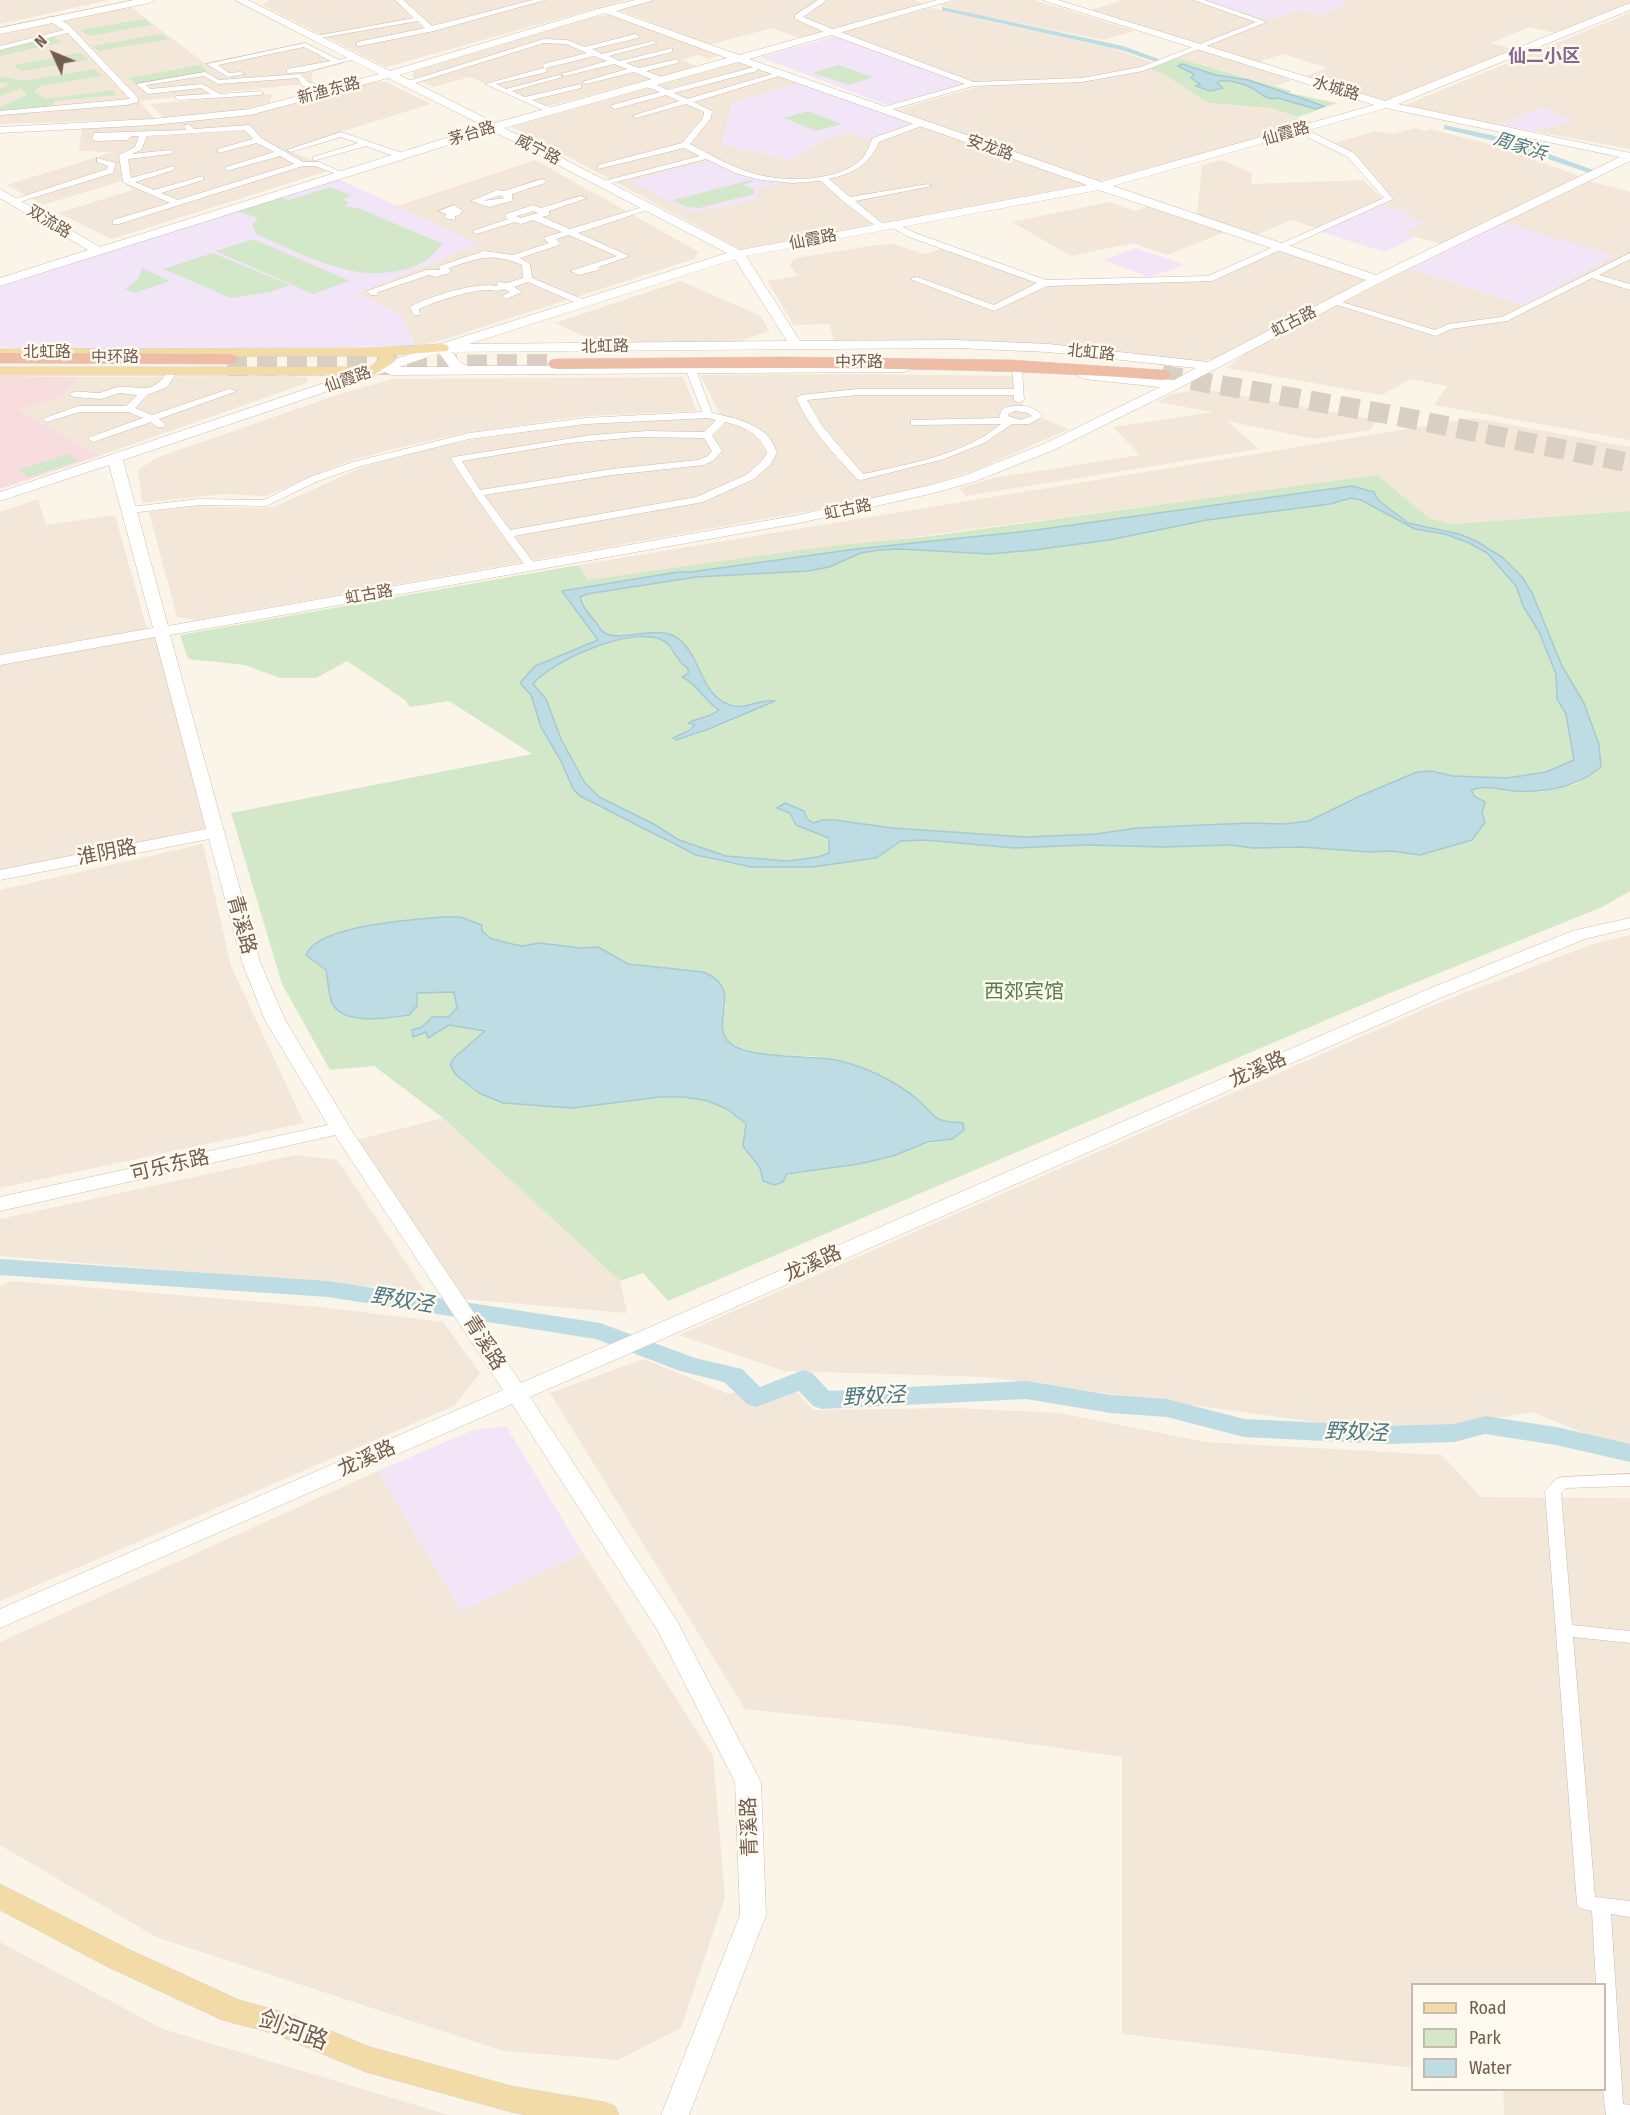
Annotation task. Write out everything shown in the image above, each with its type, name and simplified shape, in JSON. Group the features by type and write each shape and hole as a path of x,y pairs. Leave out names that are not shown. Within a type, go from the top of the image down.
{"highway":[{"path":"847,345 990,354"},
{"name":"中环路","path":"990,354 1167,375 1068,367 914,362 557,359 990,354"},
{"name":"中环路","path":"0,358 228,363 0,366"},
{"path":"765,370 914,362"}],"main road":[{"name":"北虹路","path":"0,353 377,351 442,348"},
{"path":"374,371 389,359 377,351"},
{"name":"北虹路","path":"0,371 374,371"},
{"path":"318,371 326,379 328,387"},
{"name":"剑河路","path":"0,1896 118,1958 233,2011 276,2022 366,2059 511,2098 604,2115"}],"street":[{"path":"0,31 149,0"},
{"name":"威宁路","path":"240,0 494,127 738,254"},
{"path":"399,0 431,29"},
{"path":"360,44 431,29 541,0"},
{"name":"新渔东路","path":"0,130 185,119 249,112 388,75 605,10 649,0"},
{"path":"823,0 798,16 832,32 973,84"},
{"name":"茅台路","path":"0,282 494,127 948,0"},
{"name":"水城路","path":"1047,0 1386,105 1630,156"},
{"path":"882,110 973,84 1082,80 1143,69 1263,22 1197,0"},
{"name":"仙霞路","path":"0,497 442,348 738,254 1099,186 1386,105 1630,6"},
{"name":"安龙路","path":"605,10 737,59 1099,186 1377,279"},
{"path":"0,113 126,103 135,100 65,26 52,19"},
{"path":"314,37 419,19"},
{"path":"0,48 68,31"},
{"path":"584,49 635,36"},
{"path":"406,83 544,41 567,42 661,80"},
{"path":"550,111 489,84 545,68 653,43"},
{"path":"338,62 305,45 211,64 228,75 305,70 355,58"},
{"path":"490,50 517,59"},
{"path":"505,92 669,50"},
{"path":"452,61 477,70"},
{"path":"524,100 675,61"},
{"path":"615,107 754,69"},
{"path":"218,82 205,74 140,84 148,92 218,82 300,76 305,84 331,90"},
{"path":"636,116 775,76"},
{"path":"647,84 708,111 707,118 685,146"},
{"path":"202,86 219,96"},
{"path":"179,98 260,93"},
{"path":"185,119 191,132"},
{"path":"601,167 685,146 747,175 797,181 823,178 848,171 865,160 876,140 921,123"},
{"path":"129,134 247,127 258,140 301,164"},
{"path":"823,178 847,200 887,226 1045,283 1209,279 1389,199 1351,155 1300,130"},
{"path":"127,182 123,155 138,148 144,134"},
{"path":"291,150 340,134 402,156"},
{"path":"220,151 258,140"},
{"path":"316,159 366,143"},
{"path":"124,157 170,152"},
{"path":"229,169 280,153"},
{"path":"603,184 708,156"},
{"name":"虹古路","path":"0,660 808,518 934,489 990,471 1051,446 1167,375 1210,366 1377,279 1630,156"},
{"path":"13,201 110,171 113,165 100,160"},
{"path":"116,222 301,164 315,164 342,174"},
{"path":"127,182 171,168"},
{"path":"153,193 200,178"},
{"path":"454,213 477,202 498,198 509,200 508,194 542,181"},
{"path":"127,182 178,203"},
{"path":"847,200 928,186"},
{"name":"双流路","path":"0,193 98,251"},
{"path":"498,198 519,216 521,221 567,206 583,198"},
{"path":"567,206 578,206 593,201"},
{"path":"513,258 556,243 548,239 649,208"},
{"path":"538,214 570,232 625,256 564,277"},
{"path":"476,231 486,232 519,216"},
{"path":"486,232 484,236 509,229"},
{"path":"374,293 371,291 429,272 435,274 447,271 442,268 492,252 526,264 528,284"},
{"path":"738,254 796,345"},
{"path":"1332,303 1436,333 1449,327 1504,319 1630,256"},
{"path":"565,261 580,270"},
{"path":"1593,276 1630,287"},
{"path":"914,279 994,308 1045,283"},
{"path":"464,285 493,281 505,291"},
{"path":"417,313 414,308 425,300 457,297 478,289 518,292 528,284"},
{"path":"505,291 528,284 584,303"},
{"path":"425,300 437,306"},
{"name":"北虹路","path":"442,348 911,343 1022,347 1210,366"},
{"path":"442,348 456,366 467,371"},
{"name":"北虹路","path":"374,371 938,368 1167,375"},
{"path":"691,370 708,415"},
{"path":"1017,370 1020,408"},
{"path":"74,394 101,396 118,390 144,393 164,386 173,371"},
{"path":"93,439 156,422 232,391"},
{"path":"1011,421 999,433 974,445 861,477 805,410 801,398 858,392 1018,392"},
{"path":"129,409 144,393"},
{"path":"47,419 78,409 129,409 156,422"},
{"path":"914,422 1028,422 1038,416 1031,410 1009,409 1003,413 1003,417 1011,421"},
{"path":"130,510 199,501 266,503 314,479 357,464 469,436 585,421 708,415 737,422 757,431 769,443 772,453 766,463 750,477 699,500 507,534"},
{"path":"531,567 477,493 456,459 513,448 596,437 640,434 707,435 723,418"},
{"path":"477,493 612,472 700,463 711,458 717,450 707,435"},
{"name":"青溪路","path":"115,459 163,631 215,832 251,962 262,992 280,1029 340,1128 444,1281 515,1394 668,1627 748,1782 753,1915 675,2115"},
{"name":"淮阴路","path":"0,875 215,832"},
{"name":"龙溪路","path":"0,1620 1433,994 1579,935 1630,923"},
{"name":"可乐东路","path":"0,1204 340,1128"},
{"path":"1630,1480 1562,1483 1553,1491 1586,1903 1630,1909"},
{"path":"1564,1630 1630,1636"},
{"path":"1601,1905 1606,1983"},
{"path":"1606,1984 1614,2111 1630,2114"}],"shaded area":[{"path":"0,0 110,0 0,24"},
{"path":"269,0 626,0 386,67 262,5"},
{"path":"658,0 914,0 924,4 799,38 772,28 709,45 617,9"},
{"path":"958,0 1034,0 1135,31 1104,40 963,12 940,5"},
{"path":"1124,0 1202,0 1268,20 1299,10 1318,15 1349,4 1338,0 1630,0 1630,3 1559,34 1529,27 1490,43 1517,50 1386,101 1306,76 1327,68 1283,54 1259,62 1090,10"},
{"path":"1202,0 1338,0 1350,3 1318,15 1299,10 1268,20"},
{"path":"131,7 204,63 307,43 345,63 312,72 313,83 139,101 155,119 0,124 0,35"},
{"path":"930,8 1114,49 1149,61 1149,69 1162,73 1208,103 1271,108 1315,123 1099,181 892,111 981,86 841,32"},
{"path":"1630,13 1630,149 1532,131 1573,121 1541,107 1500,125 1405,105"},
{"path":"614,15 721,55 708,59 698,55 682,60 698,67 540,108 470,77 433,87 413,77 413,69 588,16"},
{"path":"836,36 966,84 887,105 760,57"},
{"path":"1198,49 1284,77 1290,81 1275,86 1177,58"},
{"path":"737,62 800,83 733,102 722,145 791,160 824,140 849,133 868,139 915,123 1087,184 740,249 509,125"},
{"path":"370,82 386,82 431,104 285,149 334,169 112,239 58,213 133,190 122,181 43,205 7,185 113,152 79,151 82,127 253,114"},
{"path":"800,83 915,123 868,139 849,133 824,140 791,160 721,145 733,102"},
{"path":"273,95 269,103 242,110 164,118 150,104"},
{"path":"1541,107 1575,121 1532,131 1500,125"},
{"path":"1415,128 1427,131 1430,129 1497,146 1579,176 1441,244 1402,233 1424,222 1404,216 1409,213 1380,205 1393,199 1353,154 1331,144 1376,131 1394,134"},
{"path":"535,160 699,252 694,259 436,342 415,346 403,316 357,293 478,244 397,206"},
{"path":"710,160 736,173 786,182 757,189 759,200 692,213 630,181"},
{"path":"1222,160 1252,173 1251,184 1363,180 1384,200 1316,228 1292,220 1256,235 1197,215 1202,165"},
{"path":"336,178 479,244 357,293 403,316 415,346 65,351 0,347 0,287"},
{"path":"1590,181 1630,192 1630,440 1434,405 1447,386 1411,379 1382,395 1227,368 1248,351 1409,269 1523,305 1503,222"},
{"path":"1109,202 1135,211 1149,206 1227,231 1167,255 1133,243 1071,256 1012,222"},
{"path":"1380,205 1411,213 1405,216 1425,222 1403,233 1416,237 1385,252 1319,231"},
{"path":"1503,222 1615,256 1523,305 1409,269"},
{"path":"894,244 924,254 943,248 1044,285 1215,280 1279,249 1363,277 1364,283 1219,358 1194,362 1144,356 834,343 830,324 794,325 767,281 798,276 789,265 796,258"},
{"path":"1136,248 1185,265 1149,277 1104,260"},
{"path":"681,281 761,316 769,331 738,342 598,343 555,323"},
{"path":"700,375 1022,376 1023,411 1069,429 976,470 922,487 854,503 197,620 177,617 149,512 197,506 274,507 363,467 432,448 478,439 588,424 709,418 720,414"},
{"path":"0,376 78,377 63,396 19,410 99,456 0,489"},
{"path":"78,377 308,377 307,383 99,456 19,410 63,396"},
{"path":"683,377 697,411 586,416 464,433 343,463 266,496 224,494 142,503 138,470 156,458 340,394 393,379"},
{"path":"1203,389 1377,420 1370,430 1315,439 1227,421 1259,449 966,496 959,488 994,478 1140,455 1113,427 1213,412 1157,402 1171,394"},
{"path":"1474,418 1630,447 1630,511 1452,524 1429,518 1377,476 588,580 578,565"},
{"path":"38,499 46,525 115,515 147,629 0,654 0,512"},
{"path":"159,634 211,827 0,873 0,662"},
{"path":"203,844 231,966 304,1123 0,1188 0,890"},
{"path":"1630,935 1630,1453 1533,1412 1403,1434 987,1377 784,1371 679,1335 1441,1002 1593,944"},
{"path":"443,1118 620,1281 627,1313 463,1299 356,1140"},
{"path":"296,1155 337,1160 425,1291 0,1256 0,1219"},
{"path":"12,1281 320,1307 443,1322 480,1373 454,1406 0,1601 0,1286"},
{"path":"644,1359 726,1393 797,1393 814,1410 955,1408 1059,1413 1206,1442 1442,1455 1481,1497 1630,1498 1630,2115 1504,2115 1503,2091 1606,2091 1606,1983 1411,1983 1411,2068 1122,2034 1122,1757 896,1725 745,1709 550,1393"},
{"path":"506,1426 583,1553 461,1611 378,1471 473,1430"},
{"path":"378,1471 461,1611 583,1553 713,1756 725,1897 681,2028 618,2060 503,2051 156,1937 0,1845 0,1642"},
{"path":"0,1942 163,2029 449,2115 0,2115"}],"green space":[{"path":"144,19 152,25 89,36 80,30"},
{"path":"162,34 169,39 99,51 92,46"},
{"path":"52,37 62,42 0,56 0,50"},
{"path":"80,53 88,60 22,71 14,65"},
{"path":"1177,58 1291,91 1289,93 1337,103 1298,117 1271,108 1208,103 1162,73 1149,69"},
{"path":"200,65 207,71 136,84 129,78"},
{"path":"838,65 873,77 849,85 813,73"},
{"path":"95,69 101,76 40,86 34,92 46,99 113,90 116,95 54,101 50,111 16,115 0,109 27,95 21,88 0,96 0,89 10,84 0,82 0,76 24,81"},
{"path":"809,111 841,124 816,131 784,118"},
{"path":"751,180 755,181 743,185 755,190 754,194 699,208 686,207 673,200"},
{"path":"331,187 352,196 342,199 349,203 343,206 358,208 443,244 422,263 400,270 378,273 358,272 317,261 257,235 252,225 258,218 236,211 279,197 289,200"},
{"path":"253,239 350,281 313,294 216,251"},
{"path":"213,253 290,285 270,292 231,298 163,269"},
{"path":"142,268 170,281 134,293 125,289 138,279"},
{"path":"68,454 78,461 28,477 18,470"},
{"name":"西郊宾馆","path":"1377,475 1429,518 1452,524 1630,511 1630,891 1602,907 1385,995 668,1301 643,1273 620,1281 443,1118 374,1066 330,1070 282,984 231,813 532,754 449,701 410,707 405,700 347,661 316,678 280,678 245,665 188,659 180,635 578,565 588,580 823,547 931,536","holes":["1314,491 1378,500 1408,523 1459,534 1488,547 1512,566 1532,593 1562,666 1584,703 1599,745 1601,767 1576,784 1540,792 1482,786 1471,790 1485,802 1482,813 1485,822 1472,840 1420,855 1391,851 1369,852 1302,847 1253,848 1230,845 1163,847 1086,845 1015,848 925,840 901,841 876,858 812,867 751,867 713,860 673,845 631,821 596,806 573,789 561,761 541,727 531,695 535,666 599,640 563,590 803,556 1029,531","442,917 460,917 490,938 512,944 523,946 539,943 581,948 598,947 628,964 703,972 721,983 726,1005 722,1021 724,1032 728,1041 741,1049 765,1055 813,1056 862,1067 914,1097 938,1119 963,1123 952,1139 929,1143 863,1163 763,1181 760,1168 743,1146 746,1125 727,1109 708,1101 684,1097 660,1097 573,1108 503,1103 479,1093 456,1075 450,1065 454,1058 485,1031 449,1025 428,1038 426,1032 413,1037 412,1030 422,1027 432,1017 448,1017 457,1008 454,992 329,991 326,969 314,962 308,950 321,941 353,929"]},
{"path":"1350,498 1361,500 1415,529 1445,534 1469,543 1487,553 1516,586 1523,606 1539,632 1556,674 1557,699 1566,714 1574,760 1546,772 1507,778 1453,776 1431,771 1360,796 1309,821 1284,824 1249,823 1137,828 1097,834 1026,837 892,828 835,820 813,823 785,803 778,808 790,813 793,819 802,826 830,838 829,854 787,861 726,856 679,840 652,823 599,797 585,783 561,739 546,699 533,684 558,663 610,642 638,637 660,639 688,668 688,674 683,677 719,710 689,723 696,725 673,738 676,740 724,724 767,700 743,705 726,704 715,697 708,688 688,649 675,637 658,632 617,636 608,634 600,629 583,607 579,597 696,577 808,571 829,567 861,553 879,550 989,554 1034,550 1109,540 1207,520 1330,504"}],"water":[{"path":"1182,64 1216,75 1248,80 1324,106 1316,109 1278,98 1269,98 1248,86 1231,81 1219,81 1217,83 1223,88 1210,91 1196,86 1200,84 1191,78 1194,74 1178,66"},
{"path":"1352,486 1374,492 1378,500 1408,523 1459,534 1476,541 1502,557 1522,577 1532,593 1562,666 1584,703 1599,745 1601,767 1581,780 1549,790 1513,791 1487,788 1471,790 1475,796 1485,802 1482,813 1485,822 1472,840 1420,855 1391,851 1369,852 1302,847 1253,848 1230,845 1163,847 1086,845 1015,848 925,840 901,841 876,858 812,867 751,867 696,855 580,796 573,789 561,761 541,727 531,695 520,683 535,666 598,640 562,591 678,572 856,549 1029,531","holes":["1351,498 1361,500 1415,529 1445,534 1469,543 1487,553 1516,586 1523,606 1539,632 1556,674 1557,699 1566,714 1574,760 1546,772 1507,778 1453,776 1431,771 1417,772 1309,821 1284,824 1249,823 1137,828 1096,834 1026,837 892,828 835,820 813,823 807,819 804,811 785,803 777,808 790,813 796,825 829,838 829,853 818,857 787,861 726,856 679,840 652,823 599,797 585,783 561,739 546,699 533,684 557,665 592,648 630,638 660,639 665,641 680,662 688,668 688,674 682,677 719,710 688,723 695,725 673,738 676,740 709,729 775,701 741,706 730,705 711,692 690,652 674,636 657,632 616,636 608,634 602,631 587,612 580,597 696,577 808,571 829,567 861,553 879,550 989,554 1034,550 1109,540 1207,520 1330,504"]},
{"path":"460,917 482,925 482,931 490,938 512,944 523,946 539,943 581,948 598,947 628,964 703,972 715,979 722,987 725,995 723,1033 728,1041 737,1047 749,1052 828,1059 860,1067 899,1086 937,1118 963,1123 964,1130 952,1139 928,1142 893,1156 859,1164 787,1174 783,1182 774,1185 763,1181 760,1168 743,1146 746,1124 727,1109 708,1101 684,1097 660,1097 573,1108 503,1103 479,1093 456,1075 450,1065 454,1058 485,1031 449,1025 428,1038 426,1032 413,1037 412,1030 422,1027 432,1017 448,1017 457,1008 454,992 417,993 417,1006 409,1015 379,1019 356,1018 338,1010 332,1003 326,970 306,955 314,945 346,931 389,922"}],"waterway":[{"path":"945,9 1123,48 1160,61"},
{"name":"周家浜","path":"1447,127 1502,140 1592,171"},
{"name":"野奴泾","path":"0,1267 328,1289 600,1331 689,1365 733,1375 756,1398 803,1379 822,1400 1026,1390 1111,1404 1167,1408 1244,1428 1387,1435 1454,1433 1485,1425 1556,1436 1630,1453"}],"tunnel":[{"path":"227,366 557,364"},
{"path":"1162,375 1387,414 1630,463"}],"district":[{"name":"仙二小区","path":"1544,57"}]}
